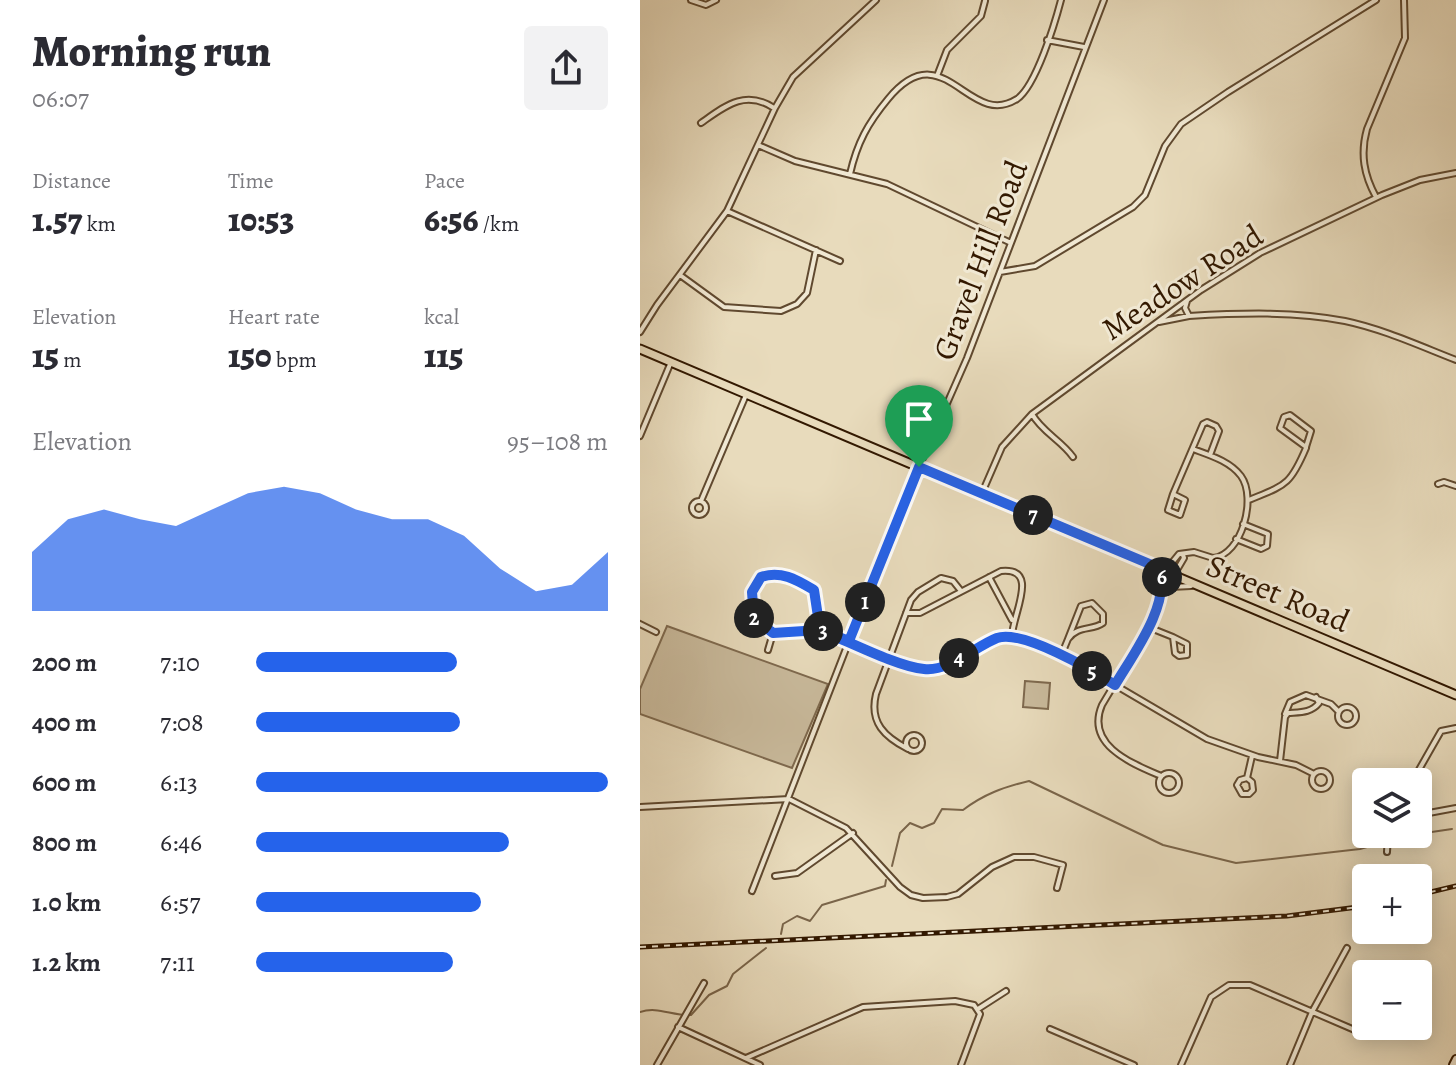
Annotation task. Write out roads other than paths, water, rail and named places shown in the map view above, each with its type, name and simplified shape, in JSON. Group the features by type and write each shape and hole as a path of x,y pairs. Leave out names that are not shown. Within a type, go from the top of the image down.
{"main road":[{"name":"Street Road","path":"640,349 1456,695"}],"street":[{"path":"691,0 706,5 716,0"},
{"path":"640,332 727,211 787,86 802,67 876,0"},
{"path":"850,174 865,129 900,85 917,75 937,76 984,103 999,105 1011,102 1028,87 1061,0"},
{"name":"Gravel Hill Road","path":"752,891 919,467 967,358 1104,0"},
{"path":"1000,272 1035,266 1133,207 1145,195 1165,146 1181,124 1376,0"},
{"path":"1376,197 1365,171 1364,145 1367,129 1405,38 1404,0"},
{"path":"937,76 947,50 981,16 985,1"},
{"path":"1047,40 1085,48"},
{"path":"701,123 736,100 759,100 775,108"},
{"path":"758,145 795,161 900,189 1011,243"},
{"name":"Meadow Road","path":"982,493 1002,447 1032,414 1187,301 1260,253 1376,197 1420,180 1456,173"},
{"path":"727,211 840,261"},
{"path":"680,275 724,307 781,311 797,304 807,293 816,250"},
{"path":"1187,301 1185,308 1189,316"},
{"path":"1157,322 1189,316 1281,315 1343,321 1456,360"},
{"path":"640,436 671,362"},
{"path":"701,501 747,393"},
{"path":"1032,414 1038,425 1054,435 1073,457"},
{"path":"1249,500 1290,480 1306,447 1312,433 1310,428 1292,415 1287,415 1280,428 1306,447"},
{"path":"1173,494 1185,500 1180,515 1168,510 1173,494 1203,424 1207,422 1219,431 1209,456"},
{"path":"1170,573 1175,557 1194,552 1208,558 1219,558 1228,553 1243,524 1249,500 1245,482 1237,471 1193,449"},
{"path":"1438,484 1444,482 1456,486"},
{"path":"1236,539 1261,549 1267,546 1268,534 1243,524"},
{"path":"1170,573 1184,558 1183,555"},
{"path":"1152,565 1162,577 1161,596"},
{"path":"906,613 920,613 1005,570 1014,572 1020,578 1023,593 1012,620 1012,636"},
{"path":"820,630 814,590 774,572 761,577 752,592 754,618 773,633 820,630 918,668 934,669 993,640 1012,636 1061,656 1207,739 1252,756 1296,765 1314,774"},
{"path":"989,577 1012,620"},
{"path":"908,749 905,742 908,737 917,735 921,739 919,750 914,752 908,749 889,739 875,717 874,700 914,596 938,579 949,579 961,591"},
{"path":"1161,776 1110,749 1101,738 1098,716 1148,627 1161,596 1175,585 1201,586"},
{"path":"1061,656 1081,606 1089,602 1094,604 1105,616 1103,623 1079,629 1068,639"},
{"path":"640,624 656,632"},
{"path":"1148,627 1173,637 1187,644 1187,655 1175,653 1173,637"},
{"path":"768,650 773,633"},
{"path":"1280,761 1285,717 1294,699 1306,695 1331,704 1339,712"},
{"path":"1285,717 1288,713 1311,710 1317,699"},
{"path":"1345,707 1351,708 1356,713 1356,719 1352,724 1344,725 1338,718 1339,712 1345,707"},
{"path":"1420,768 1441,731 1456,728"},
{"path":"1247,778 1252,756"},
{"path":"1320,771 1326,773 1331,779 1330,786 1317,789 1313,783 1314,774 1320,771"},
{"path":"1166,772 1173,774 1177,781 1175,791 1170,793 1164,790 1160,783 1161,776 1166,772"},
{"path":"1247,778 1252,782 1253,790 1242,794 1237,785 1247,778"},
{"path":"640,807 789,799 853,833 900,887 918,897 952,896 999,862 1024,856 1063,865 1057,888"},
{"path":"1432,812 1456,808"},
{"path":"775,876 797,873 853,833"},
{"path":"1387,848 1387,852"},
{"path":"1290,1065 1312,1012 1347,948"},
{"path":"657,1065 704,983"},
{"path":"1181,1065 1214,993 1236,983 1250,985 1352,1029"},
{"path":"978,1009 1006,991"},
{"path":"746,1058 863,1007 955,1001 978,1009 980,1018 961,1065"},
{"path":"679,1025 760,1065"},
{"path":"1050,1029 1134,1065"}],"waterway":[{"path":"892,866 900,833 910,823 922,828 934,823 942,809 963,810 994,792 1029,781 1163,845 1236,863 1364,848"},
{"path":"1432,832 1452,829"},
{"path":"781,934 783,924 797,916 810,921 822,905 885,886 886,880"},
{"path":"640,1012 653,1010 691,1015 709,995 727,986 733,974 766,948"}],"railway":[{"path":"1432,892 1456,886"},
{"path":"640,947 1287,916 1352,908"}]}
